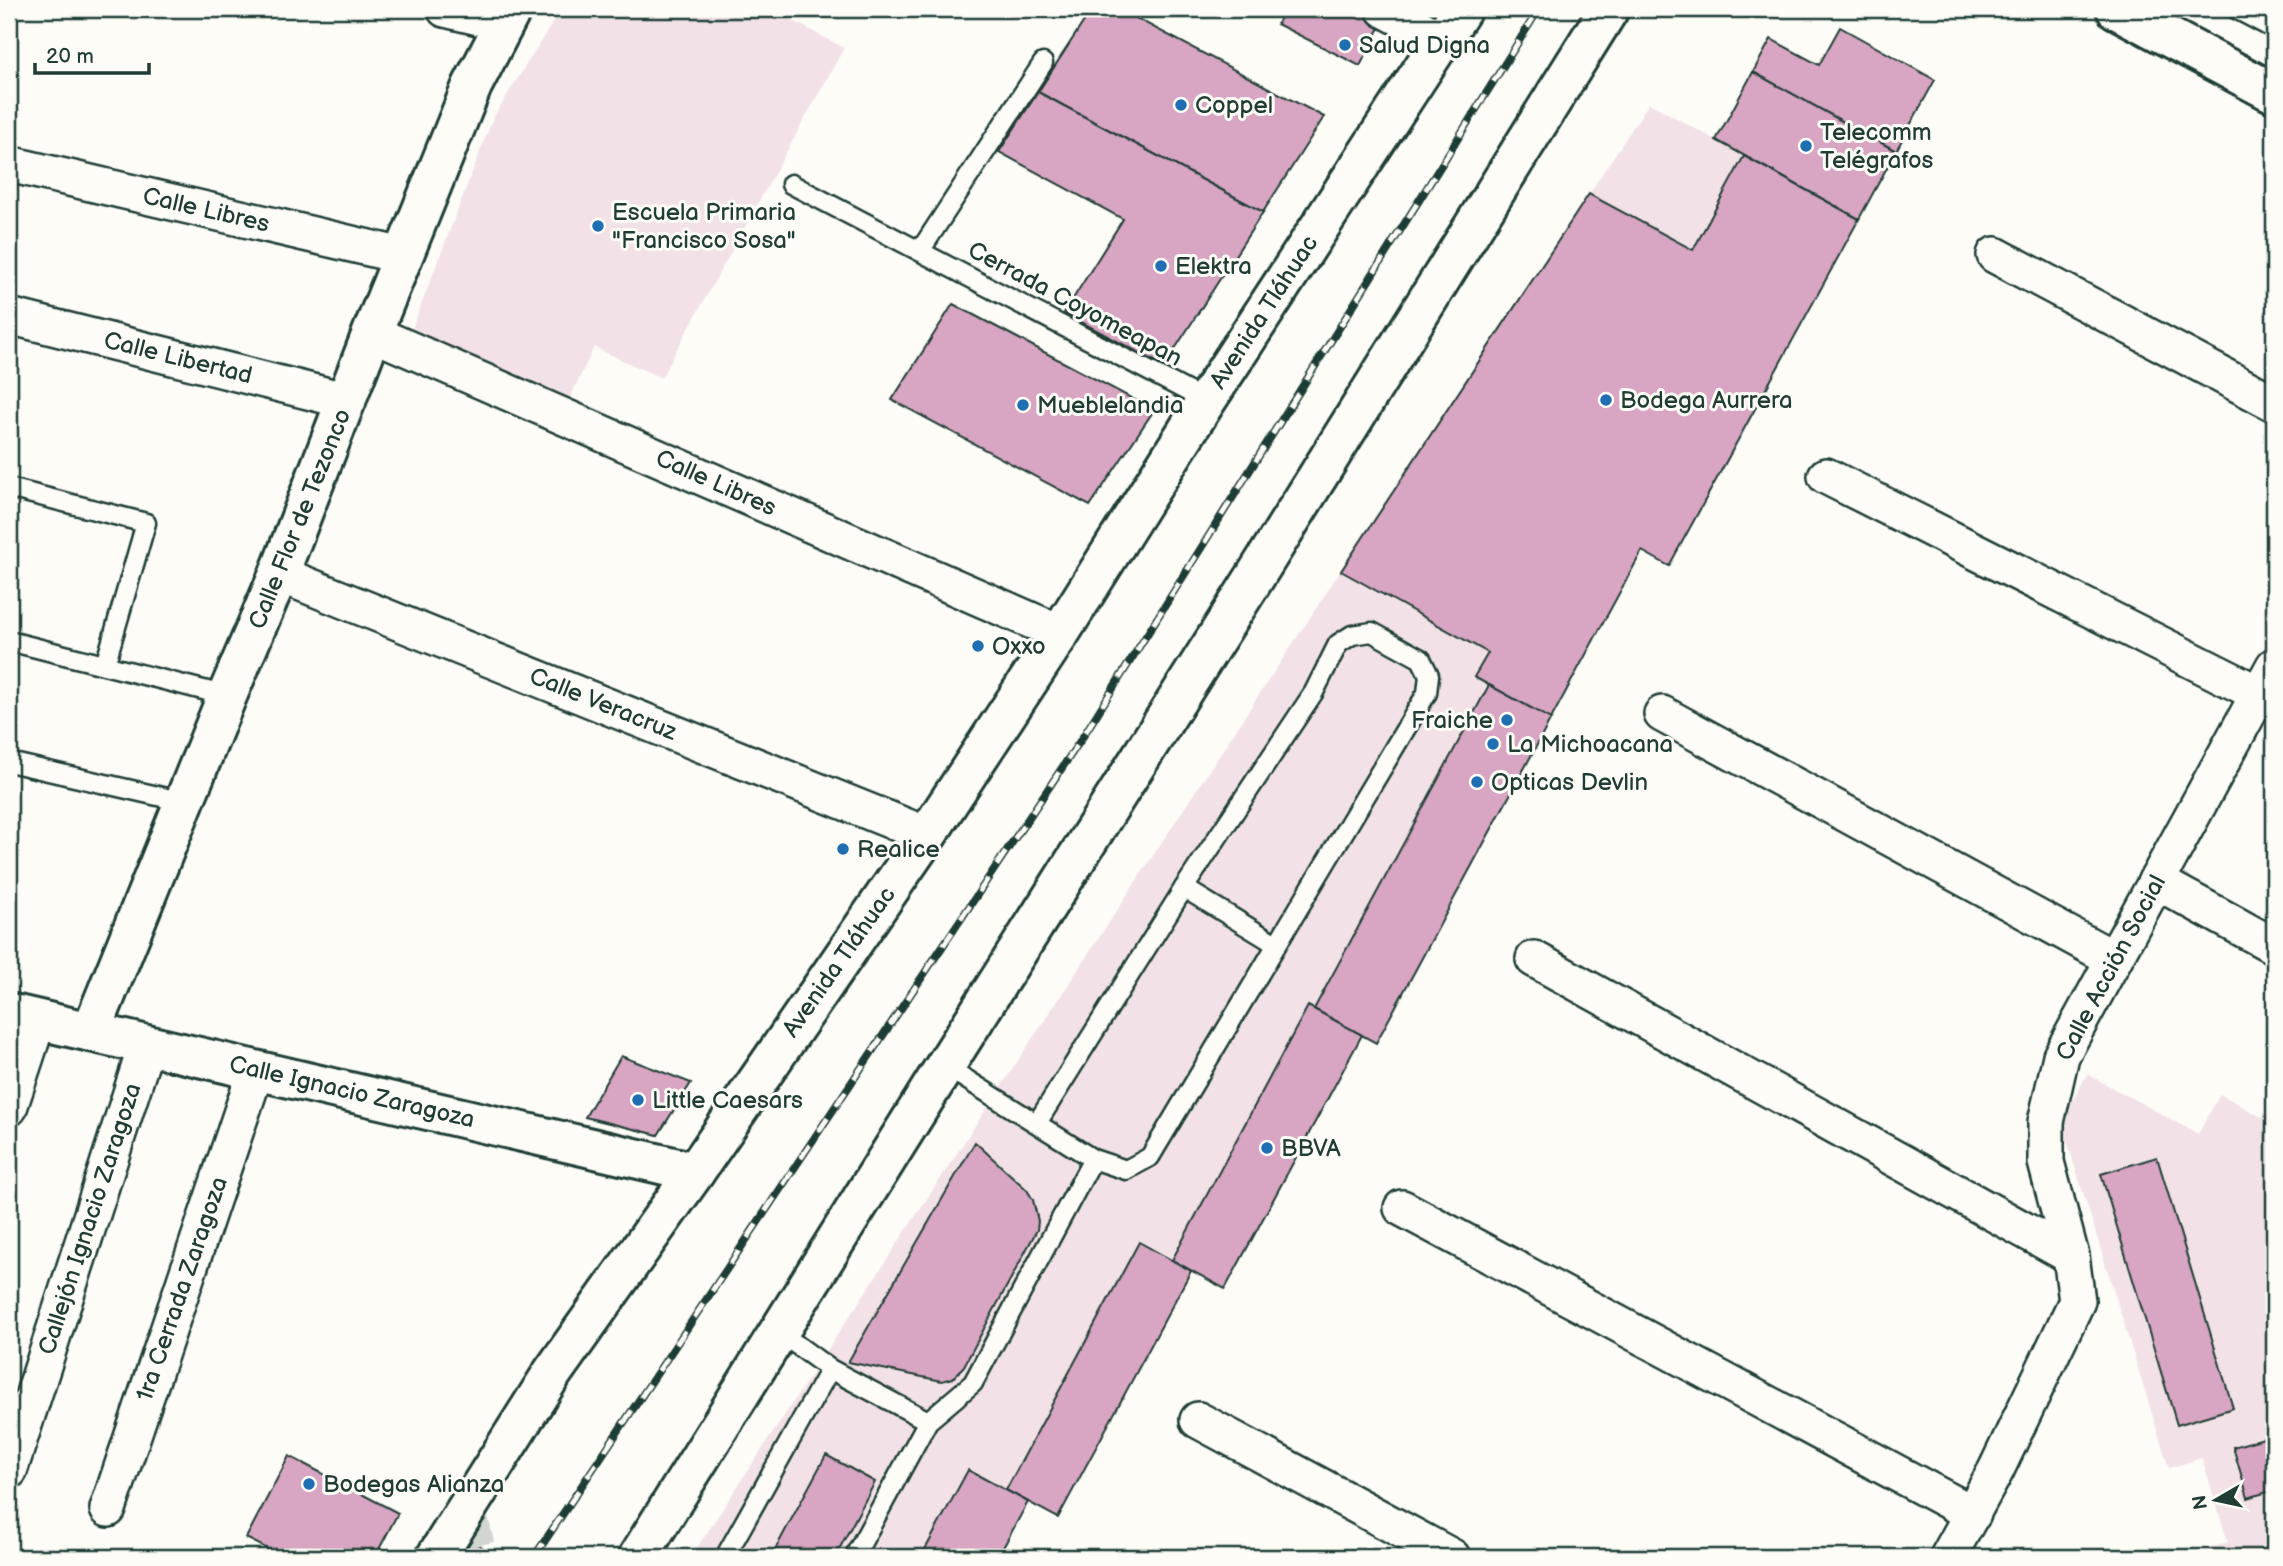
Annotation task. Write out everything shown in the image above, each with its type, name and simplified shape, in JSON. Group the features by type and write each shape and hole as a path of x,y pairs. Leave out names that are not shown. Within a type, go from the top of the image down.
{"main road":[{"name":"Avenida Tláhuac","path":"436,1557 553,1372 695,1172 927,835 1462,9"},
{"path":"638,1557 1609,9"},
{"path":"2116,9 2274,93"},
{"name":"Calle Flor de Tezonco","path":"92,1032 279,574 372,333 472,86 508,16"},
{"name":"Calle Ignacio Zaragoza","path":"23,1016 695,1172"}],"street":[{"path":"445,9 508,16"},
{"path":"1384,9 1442,40"},
{"name":"Calle Libres","path":"9,164 403,257"},
{"path":"1996,255 2274,403"},
{"name":"Calle Libertad","path":"9,316 348,401"},
{"name":"Calle Libres","path":"372,333 1060,633"},
{"path":"1826,476 2267,680"},
{"name":"Calle Veracruz","path":"279,574 927,835"},
{"name":"Calle Acción Social","path":"1948,1557 1973,1514 2077,1301 2071,1256 2046,1162 2046,1122 2061,1056 2267,680"},
{"path":"1662,714 2114,959"},
{"path":"2157,881 2274,946"},
{"path":"1534,959 2071,1256"},
{"path":"9,1108 23,1016"},
{"name":"Callejón Ignacio Zaragoza","path":"9,1471 146,1046"},
{"name":"1ra Cerrada Zaragoza","path":"108,1508 256,1070"},
{"path":"1402,1208 1973,1514"},
{"path":"1198,1420 1452,1557"}],"lane":[{"path":"2236,9 2274,29"},
{"path":"920,251 1043,63"},
{"name":"Cerrada Coyomeapan","path":"791,184 1206,401"},
{"path":"9,488 146,523 105,665"},
{"path":"945,1066 1093,1159 1126,1170 1150,1157 1427,693 1429,675 1421,659 1372,632 1352,635 1338,644 1314,692 1184,888 1037,1123"},
{"path":"9,641 227,696"},
{"path":"9,762 184,802"},
{"path":"1184,888 1276,944"},
{"path":"854,1557 928,1421 973,1383 1093,1159"},
{"path":"779,1332 830,1369 928,1421"},
{"path":"725,1557 830,1369"}],"shaded area":[{"name":"Escuela Primaria \"Francisco Sosa\"","path":"561,9 771,9 844,48 661,378 594,347 567,404 410,334 493,118"},
{"path":"1649,103 1859,219 1641,551 1376,1043 1361,1036 1225,1289 1190,1271 1058,1518 1028,1502 998,1557 691,1557"},
{"path":"2087,1074 2198,1134 2220,1094 2274,1124 2274,1557 2182,1557 2228,1542 2202,1458 2169,1468 2061,1122"}],"building":[{"name":"Coppel","path":"1092,9 1119,9 1324,117 1263,212 1038,92"},
{"name":"Salud Digna","path":"1284,9 1362,9 1384,20 1360,66 1277,24"},
{"path":"1840,27 1935,80 1896,151 1753,72 1771,39 1819,65"},
{"name":"Telecomm Telégrafos","path":"1753,72 1896,151 1859,219 1716,140"},
{"name":"Elektra","path":"1038,92 1263,212 1164,366 1064,313 1123,219 999,152"},
{"name":"Bodega Aurrera","path":"1744,156 1859,219 1669,566 1642,551 1551,719 1474,677 1488,653 1341,571 1589,194 1693,250"},
{"name":"Mueblelandia","path":"953,304 1154,410 1090,506 892,400"},
{"path":"1489,685 1551,719 1376,1043 1314,1009"},
{"name":"BBVA","path":"1308,1006 1362,1035 1225,1289 1172,1260"},
{"name":"Little Caesars","path":"621,1056 691,1083 658,1135 585,1117"},
{"path":"975,1142 1027,1190 1033,1200 1038,1221 1037,1230 964,1366 953,1378 942,1381 848,1362"},
{"path":"2157,1157 2233,1408 2177,1425 2101,1174"},
{"path":"1139,1242 1191,1271 1058,1518 1006,1490"},
{"path":"2274,1435 2274,1490 2248,1498 2233,1447"},
{"path":"826,1455 875,1482 835,1557 771,1557"},
{"name":"Bodegas Alianza","path":"289,1456 398,1513 375,1557 283,1557 246,1538"},
{"path":"968,1470 1028,1502 998,1557 921,1557"},
{"path":"461,1534 498,1557 446,1557"}],"tunnel":[{"path":"467,1509 478,1557"}],"railway":[{"path":"534,1557 1082,738 1539,9"}],"place":[{"name":"Salud Digna","path":"1345,45"},
{"name":"Coppel","path":"1181,105"},
{"name":"Telecomm Telégrafos","path":"1806,146"},
{"name":"Escuela Primaria \"Francisco Sosa\"","path":"598,226"},
{"name":"Elektra","path":"1161,266"},
{"name":"Bodega Aurrera","path":"1606,400"},
{"name":"Mueblelandia","path":"1023,405"},
{"name":"Oxxo","path":"978,646"},
{"name":"Fraiche","path":"1507,720"},
{"name":"La Michoacana","path":"1493,744"},
{"name":"Opticas Devlin","path":"1477,782"},
{"name":"Realice","path":"843,849"},
{"name":"Little Caesars","path":"638,1100"},
{"name":"BBVA","path":"1267,1148"},
{"name":"Bodegas Alianza","path":"309,1484"}]}
